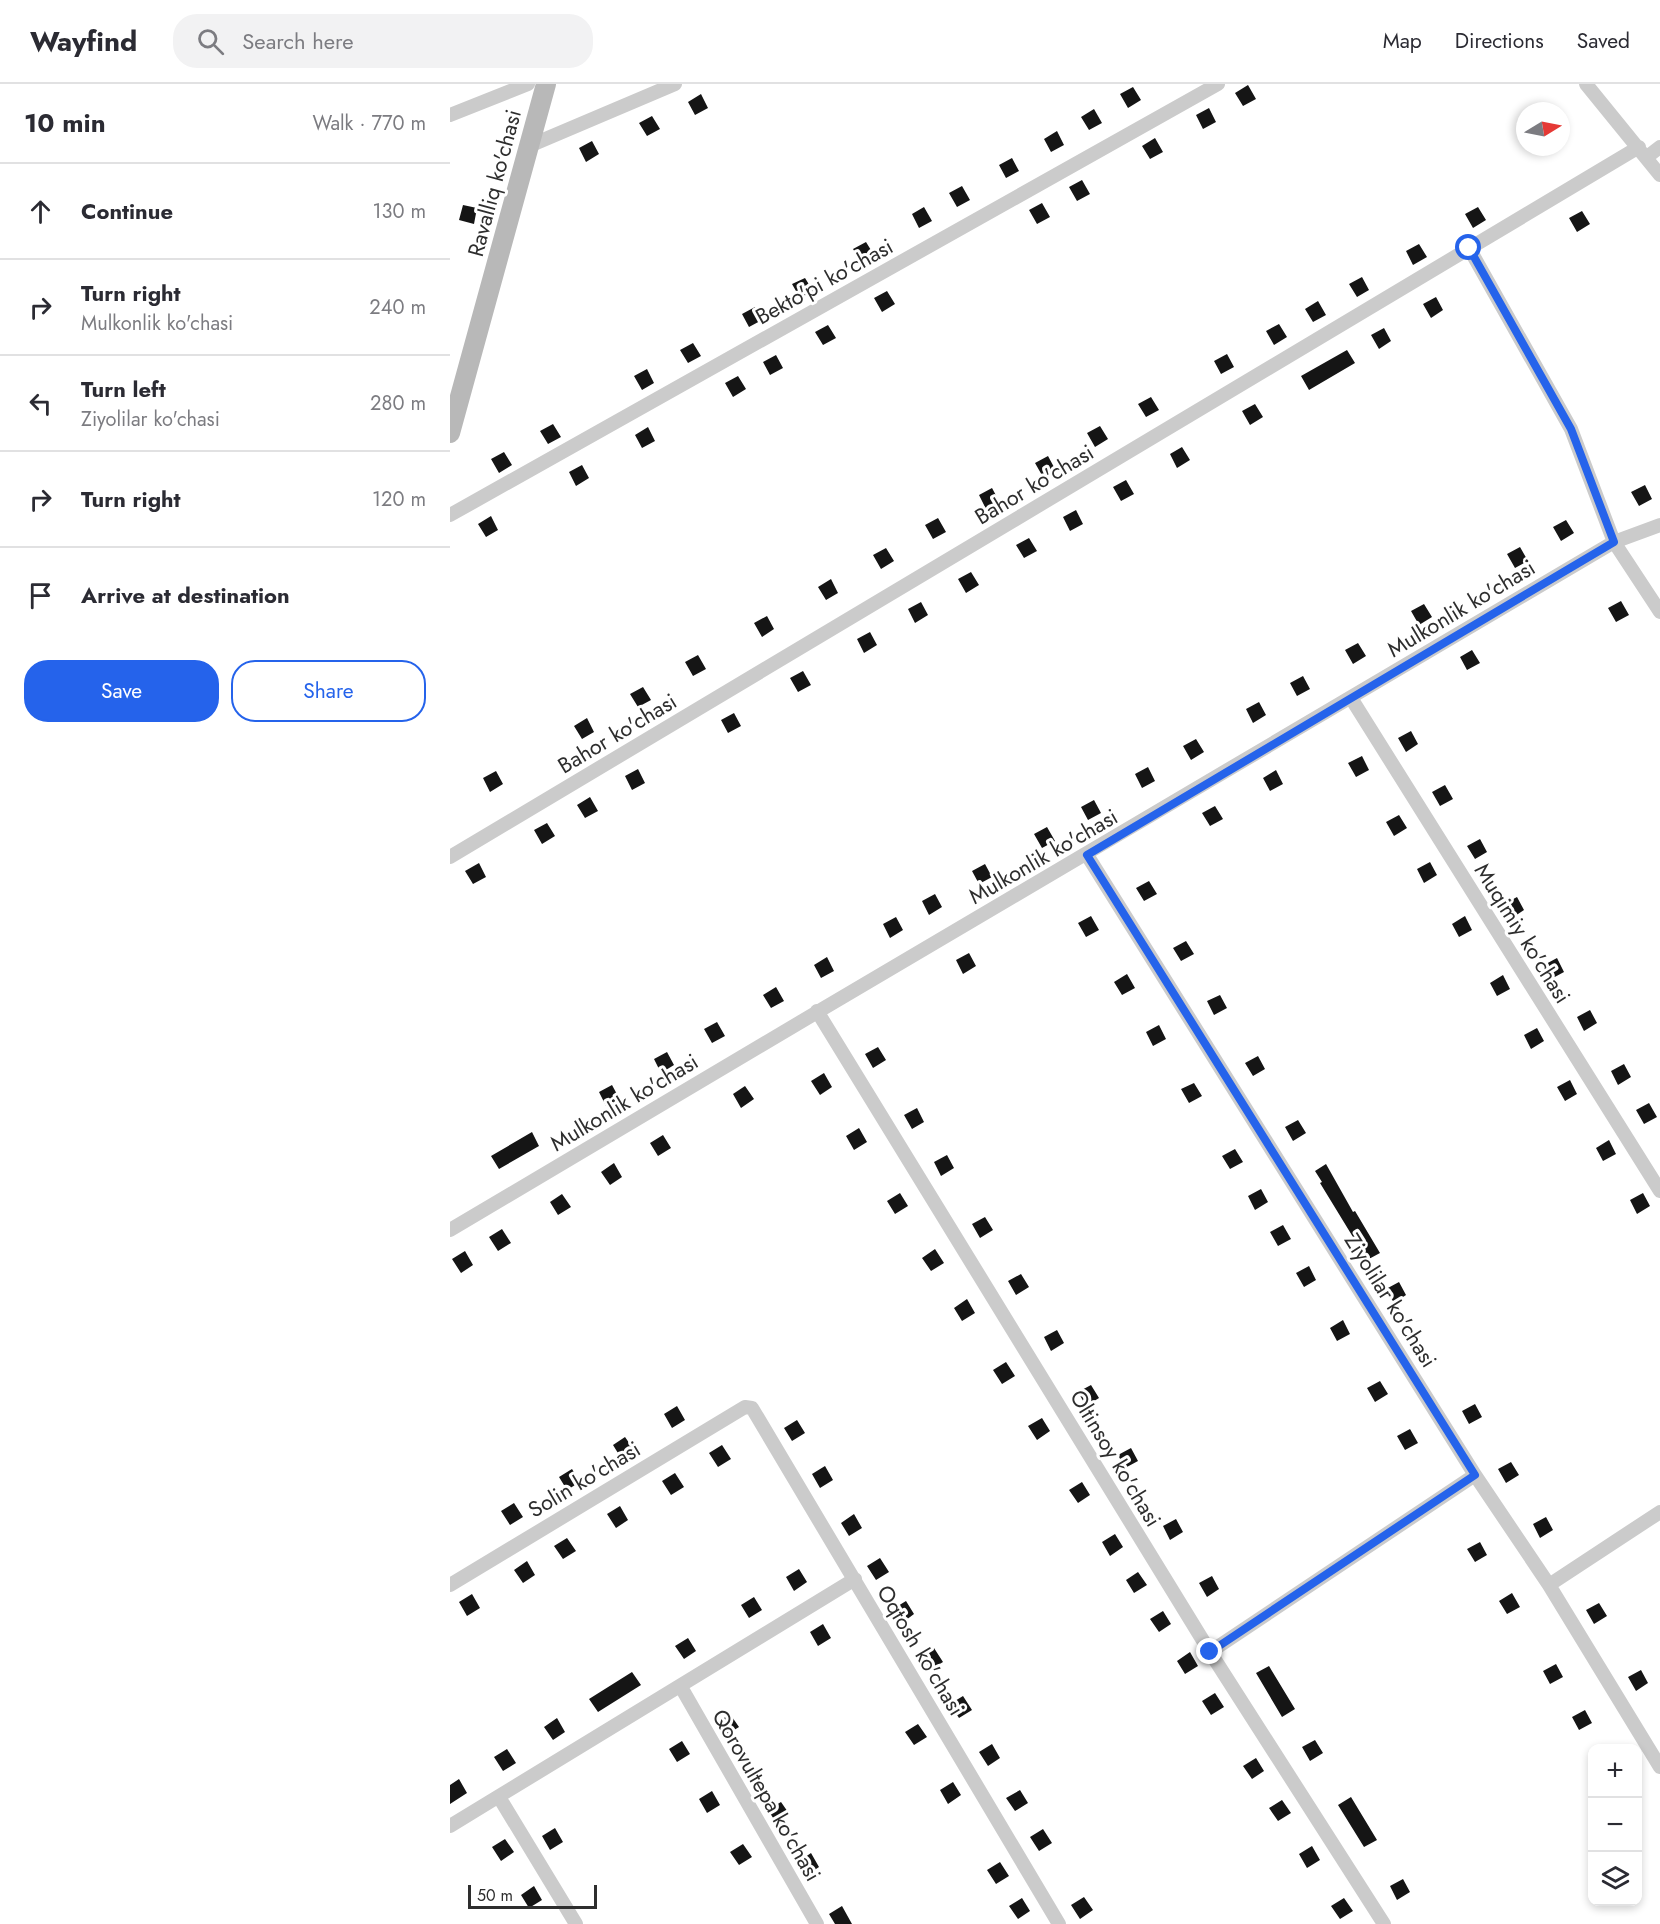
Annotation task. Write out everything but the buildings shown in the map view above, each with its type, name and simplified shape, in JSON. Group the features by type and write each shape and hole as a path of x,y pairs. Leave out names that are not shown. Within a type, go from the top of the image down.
{"street":[{"path":"450,115 528,84"},
{"name":"Ravalliq ko'chasi","path":"450,433 546,84"},
{"path":"529,146 675,84"},
{"name":"Bekto'pi ko'chasi","path":"450,515 1197,89 1218,84"},
{"path":"1586,84 1660,175"},
{"name":"Bahor ko'chasi","path":"450,857 1469,248 1643,152 1660,147"},
{"path":"1469,248 1571,429 1614,542 1660,612"},
{"name":"Mulkonlik ko'chasi","path":"450,1230 1614,542 1660,525"},
{"name":"Muqimiy ko'chasi","path":"1351,698 1660,1191"},
{"name":"Ziyolilar ko'chasi","path":"1087,855 1475,1475 1549,1585 1660,1767"},
{"name":"Oltinsoy ko'chasi","path":"817,1011 1210,1652 1384,1924"},
{"name":"Oqtosh ko'chasi","path":"740,1410 745,1407 752,1408 757,1414 1059,1924"},
{"name":"Solin ko'chasi","path":"450,1585 740,1410"},
{"path":"1210,1652 1475,1475"},
{"path":"1549,1585 1660,1512"},
{"path":"450,1826 855,1579"},
{"name":"Qorovultepa ko'chasi","path":"681,1687 817,1924"},
{"path":"499,1797 576,1924"}],"route":[{"path":"1210,1652 1475,1475 1087,855 1614,542 1571,429 1469,248"}]}
